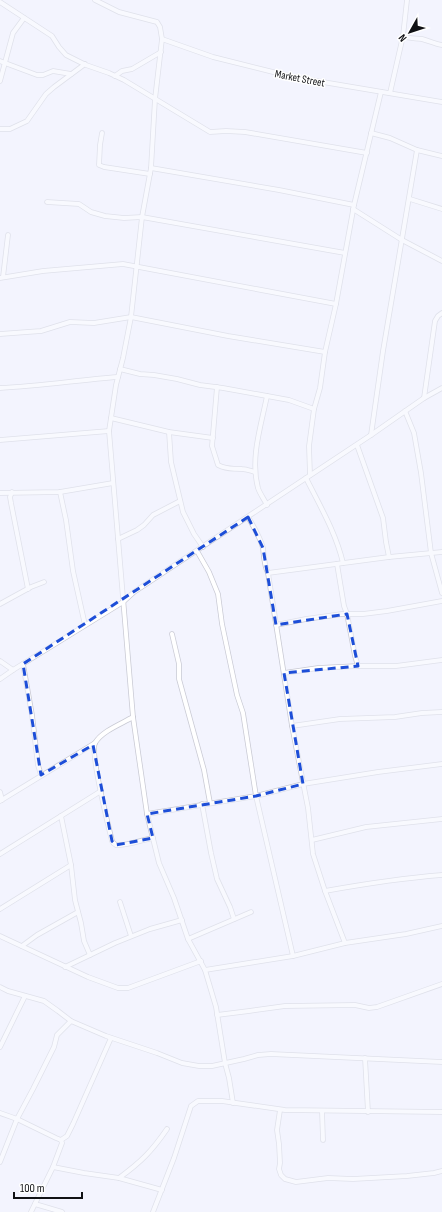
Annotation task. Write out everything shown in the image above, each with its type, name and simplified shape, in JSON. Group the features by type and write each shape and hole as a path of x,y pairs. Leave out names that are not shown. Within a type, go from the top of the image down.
{"street":[{"path":"95,0 118,12 157,22 160,27 162,39 155,99 150,174 142,217 131,317 118,377 109,431 133,717 147,814 159,863 174,898 188,938 205,970 216,1007 224,1063 229,1078 233,1103"},
{"path":"390,93 403,36 407,0"},
{"path":"0,2 52,36 66,55 124,80 210,132 245,132 367,153"},
{"path":"0,81 13,33 24,18"},
{"path":"403,36 422,39 431,43 442,45"},
{"name":"Market Street","path":"162,39 213,57 259,70 442,102"},
{"path":"115,76 132,69 161,52"},
{"path":"0,61 37,75 43,75 53,71 71,74"},
{"path":"0,129 10,129 27,121 46,94 85,64"},
{"path":"310,475 309,446 314,409 320,388 325,352 346,254 354,207 381,92"},
{"path":"102,133 99,165 104,168 150,174"},
{"path":"371,133 390,138 417,150 442,156"},
{"path":"371,435 383,350 410,199 417,150"},
{"path":"150,168 279,190 354,207 402,240 442,261"},
{"path":"410,199 442,209"},
{"path":"47,202 79,204 91,212 106,216 124,218 142,217 346,254"},
{"path":"8,235 1,278 123,264 336,304"},
{"path":"424,398 435,321 442,313"},
{"path":"0,334 41,332 70,322 94,323 131,317 228,336 325,352"},
{"path":"120,369 140,374 154,374 200,385 288,400 314,409"},
{"path":"0,388 118,377"},
{"path":"217,387 212,446 218,465 223,468 241,469 255,472"},
{"path":"0,679 123,602 134,592 357,445 424,398 442,388"},
{"path":"267,396 256,451 255,472 258,489 267,504"},
{"path":"405,411 414,433 422,473 431,553 442,593"},
{"path":"111,418 169,432 213,438"},
{"path":"0,440 109,431"},
{"path":"169,432 171,462 183,512 194,534 203,547"},
{"path":"357,445 383,518 389,557"},
{"path":"306,478 333,530 340,549 343,564"},
{"path":"0,493 60,492 113,483"},
{"path":"12,492 10,498 28,589"},
{"path":"60,492 66,520 73,571 85,625"},
{"path":"118,539 138,530 153,515 180,501"},
{"path":"248,517 259,535 263,548 265,568 268,573 292,726 308,808 313,854 345,943"},
{"path":"197,551 209,572 218,594 222,624 237,695 244,720 256,796 293,956"},
{"path":"268,573 389,557 442,552"},
{"path":"337,564 344,606 358,666"},
{"path":"0,604 44,582"},
{"path":"276,625 306,619 387,611 442,601"},
{"path":"172,634 179,664 179,680 199,749 210,803"},
{"path":"284,673 318,668 396,666 442,660"},
{"path":"0,661 13,670"},
{"path":"23,664 32,715 38,765 41,775"},
{"path":"292,726 340,719 394,717 442,712"},
{"path":"0,792 1,800 95,743 106,731 133,717"},
{"path":"95,743 93,750 95,766 113,843 116,845 122,845 153,838"},
{"path":"147,814 256,796 303,784 442,764"},
{"path":"0,854 101,791"},
{"path":"202,804 217,879 234,919"},
{"path":"61,816 84,941 90,955"},
{"path":"312,840 366,827 442,819"},
{"path":"0,909 71,865"},
{"path":"326,891 420,876 442,875"},
{"path":"120,902 131,936"},
{"path":"22,946 78,912"},
{"path":"188,938 252,912"},
{"path":"65,967 131,936 182,920"},
{"path":"205,970 293,956 345,943 406,934 442,926"},
{"path":"0,936 65,967 118,988 128,988 201,961"},
{"path":"217,1015 285,1006 355,1005 369,1008 377,1007 442,984"},
{"path":"0,987 8,991 44,1001 71,1021 111,1038 182,1063 199,1066 212,1066 258,1055 271,1054 442,1062"},
{"path":"0,1046 25,996"},
{"path":"0,1162 17,1119 54,1046 57,1035 71,1021"},
{"path":"61,1140 66,1136 73,1124 111,1038"},
{"path":"365,1058 368,1112"},
{"path":"153,1212 191,1106 198,1102 222,1101 280,1110 442,1112"},
{"path":"280,1110 277,1130 280,1163 279,1169 284,1179 296,1182 328,1178 353,1179 434,1174 442,1171"},
{"path":"322,1111 322,1140"},
{"path":"0,1113 17,1119 61,1140"},
{"path":"119,1178 136,1166 154,1147 167,1129"},
{"path":"31,1212 54,1168 62,1143 61,1140"},
{"path":"54,1168 119,1178 162,1190"},
{"path":"35,1204 62,1212"}],"highlighted area":[{"path":"248,517 263,548 276,625 347,614 358,666 284,673 303,784 256,796 147,814 153,838 116,845 112,841 93,745 41,775 23,664"}]}
